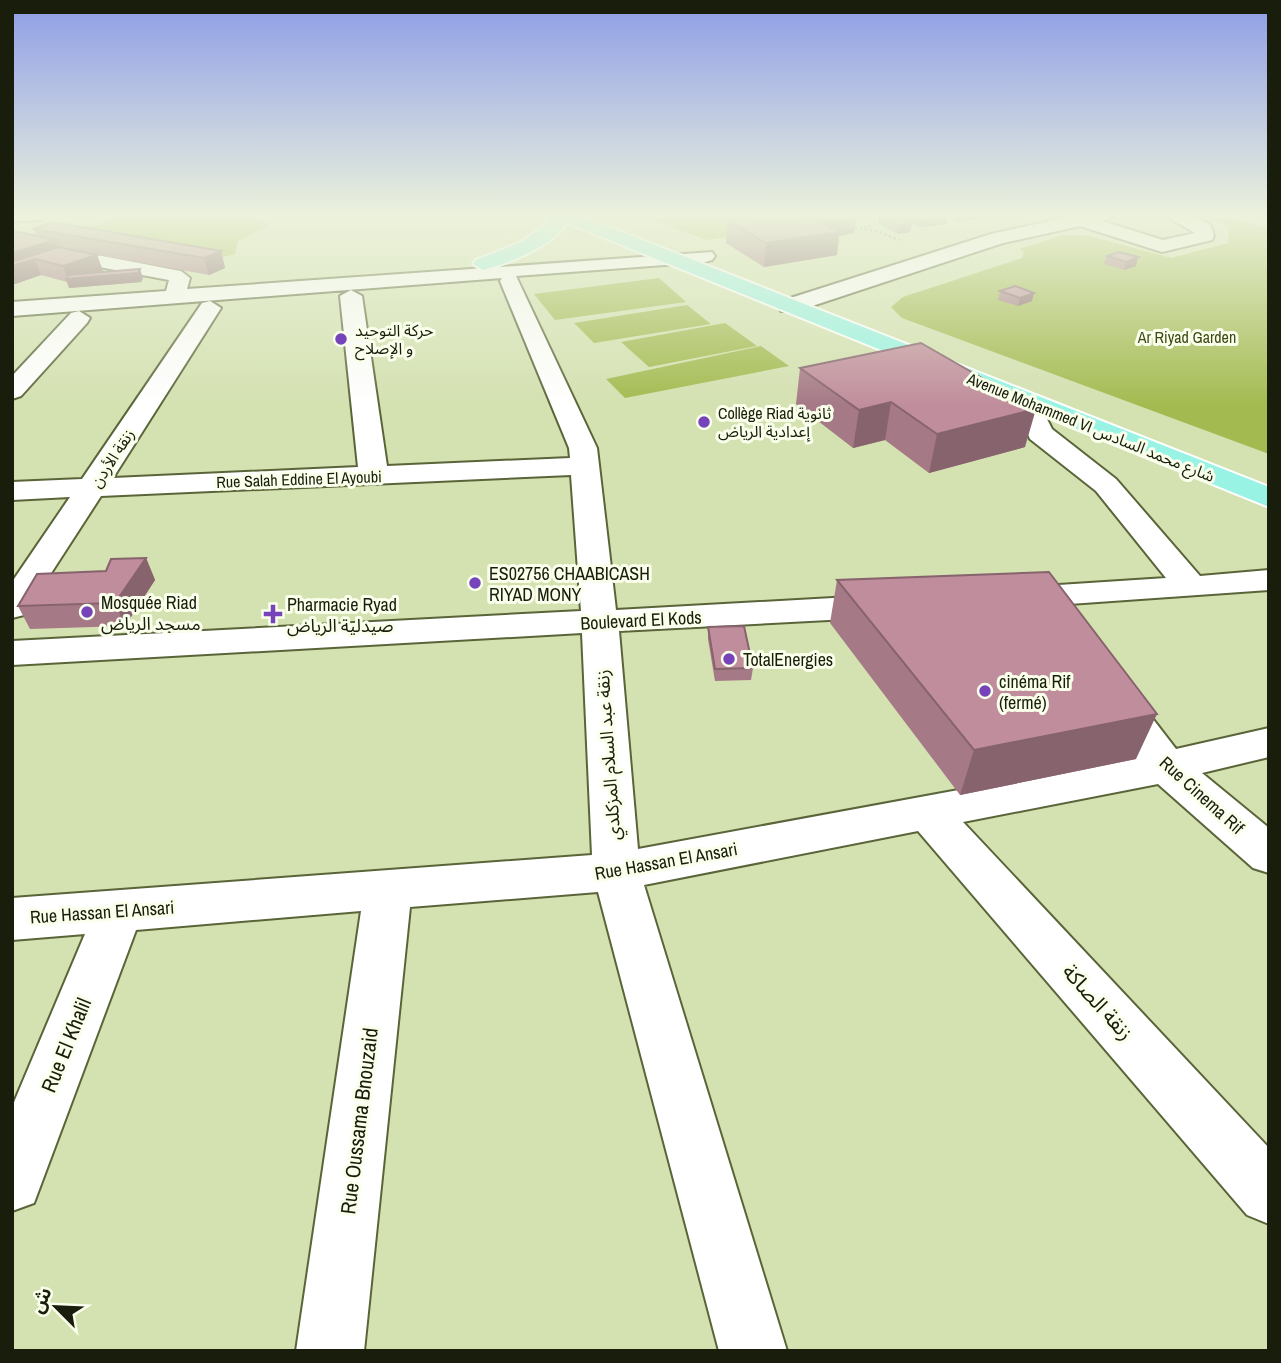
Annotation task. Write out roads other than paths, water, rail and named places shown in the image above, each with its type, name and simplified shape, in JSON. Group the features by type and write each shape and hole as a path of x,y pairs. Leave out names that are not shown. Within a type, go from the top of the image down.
{"main road":[{"name":"Avenue Mohammed VI شارع محمد السادس","path":"730,279 789,306 1269,498"},
{"name":"Avenue Mohammed VI شارع محمد السادس","path":"764,279 1269,474"}],"street":[{"path":"177,292 180,279"},
{"path":"12,309 342,279"},
{"path":"12,300 402,279"},
{"name":"زنقة عبد السلام المزكلدي","path":"499,279 583,448 600,622 616,872 753,1351"},
{"path":"789,306 873,279"},
{"path":"351,296 374,477"},
{"name":"زنقة الأردن","path":"12,608 210,308"},
{"path":"12,391 79,318"},
{"path":"1026,400 1040,433 1106,485 1191,587"},
{"name":"Rue Salah Eddine El Ayoubi","path":"12,491 586,466"},
{"path":"986,600 1191,587 1260,589"},
{"path":"1041,596 1065,628"},
{"name":"Boulevard El Kods","path":"12,653 917,604"},
{"name":"Rue Cinema Rif","path":"1096,671 1166,767 1269,855"},
{"name":"Rue Hassan El Ansari","path":"12,919 616,872 1166,767 1269,742"},
{"name":"زنقة الصاكة","path":"926,811 1269,1193"},
{"name":"Rue Oussama Bnouzaid","path":"330,1351 388,890"},
{"name":"Rue El Khalil","path":"12,1181 119,910"}],"place":[{"name":"حركة التوحيد و الإصلاح","path":"341,339"},
{"name":"Collège Riad ثانوية إعدادية الرياض","path":"704,422"},
{"name":"ES02756 CHAABICASH RIYAD MONY","path":"475,583"},
{"name":"Mosquée Riad مسجد الرياض","path":"87,612"},
{"name":"Pharmacie Ryad صيدلية الرياض","path":"273,614"},
{"name":"TotalEnergies","path":"729,659"},
{"name":"cinéma Rif (fermé)","path":"985,691"}],"park label":[{"name":"Ar Riyad Garden","path":"1187,337"}]}
